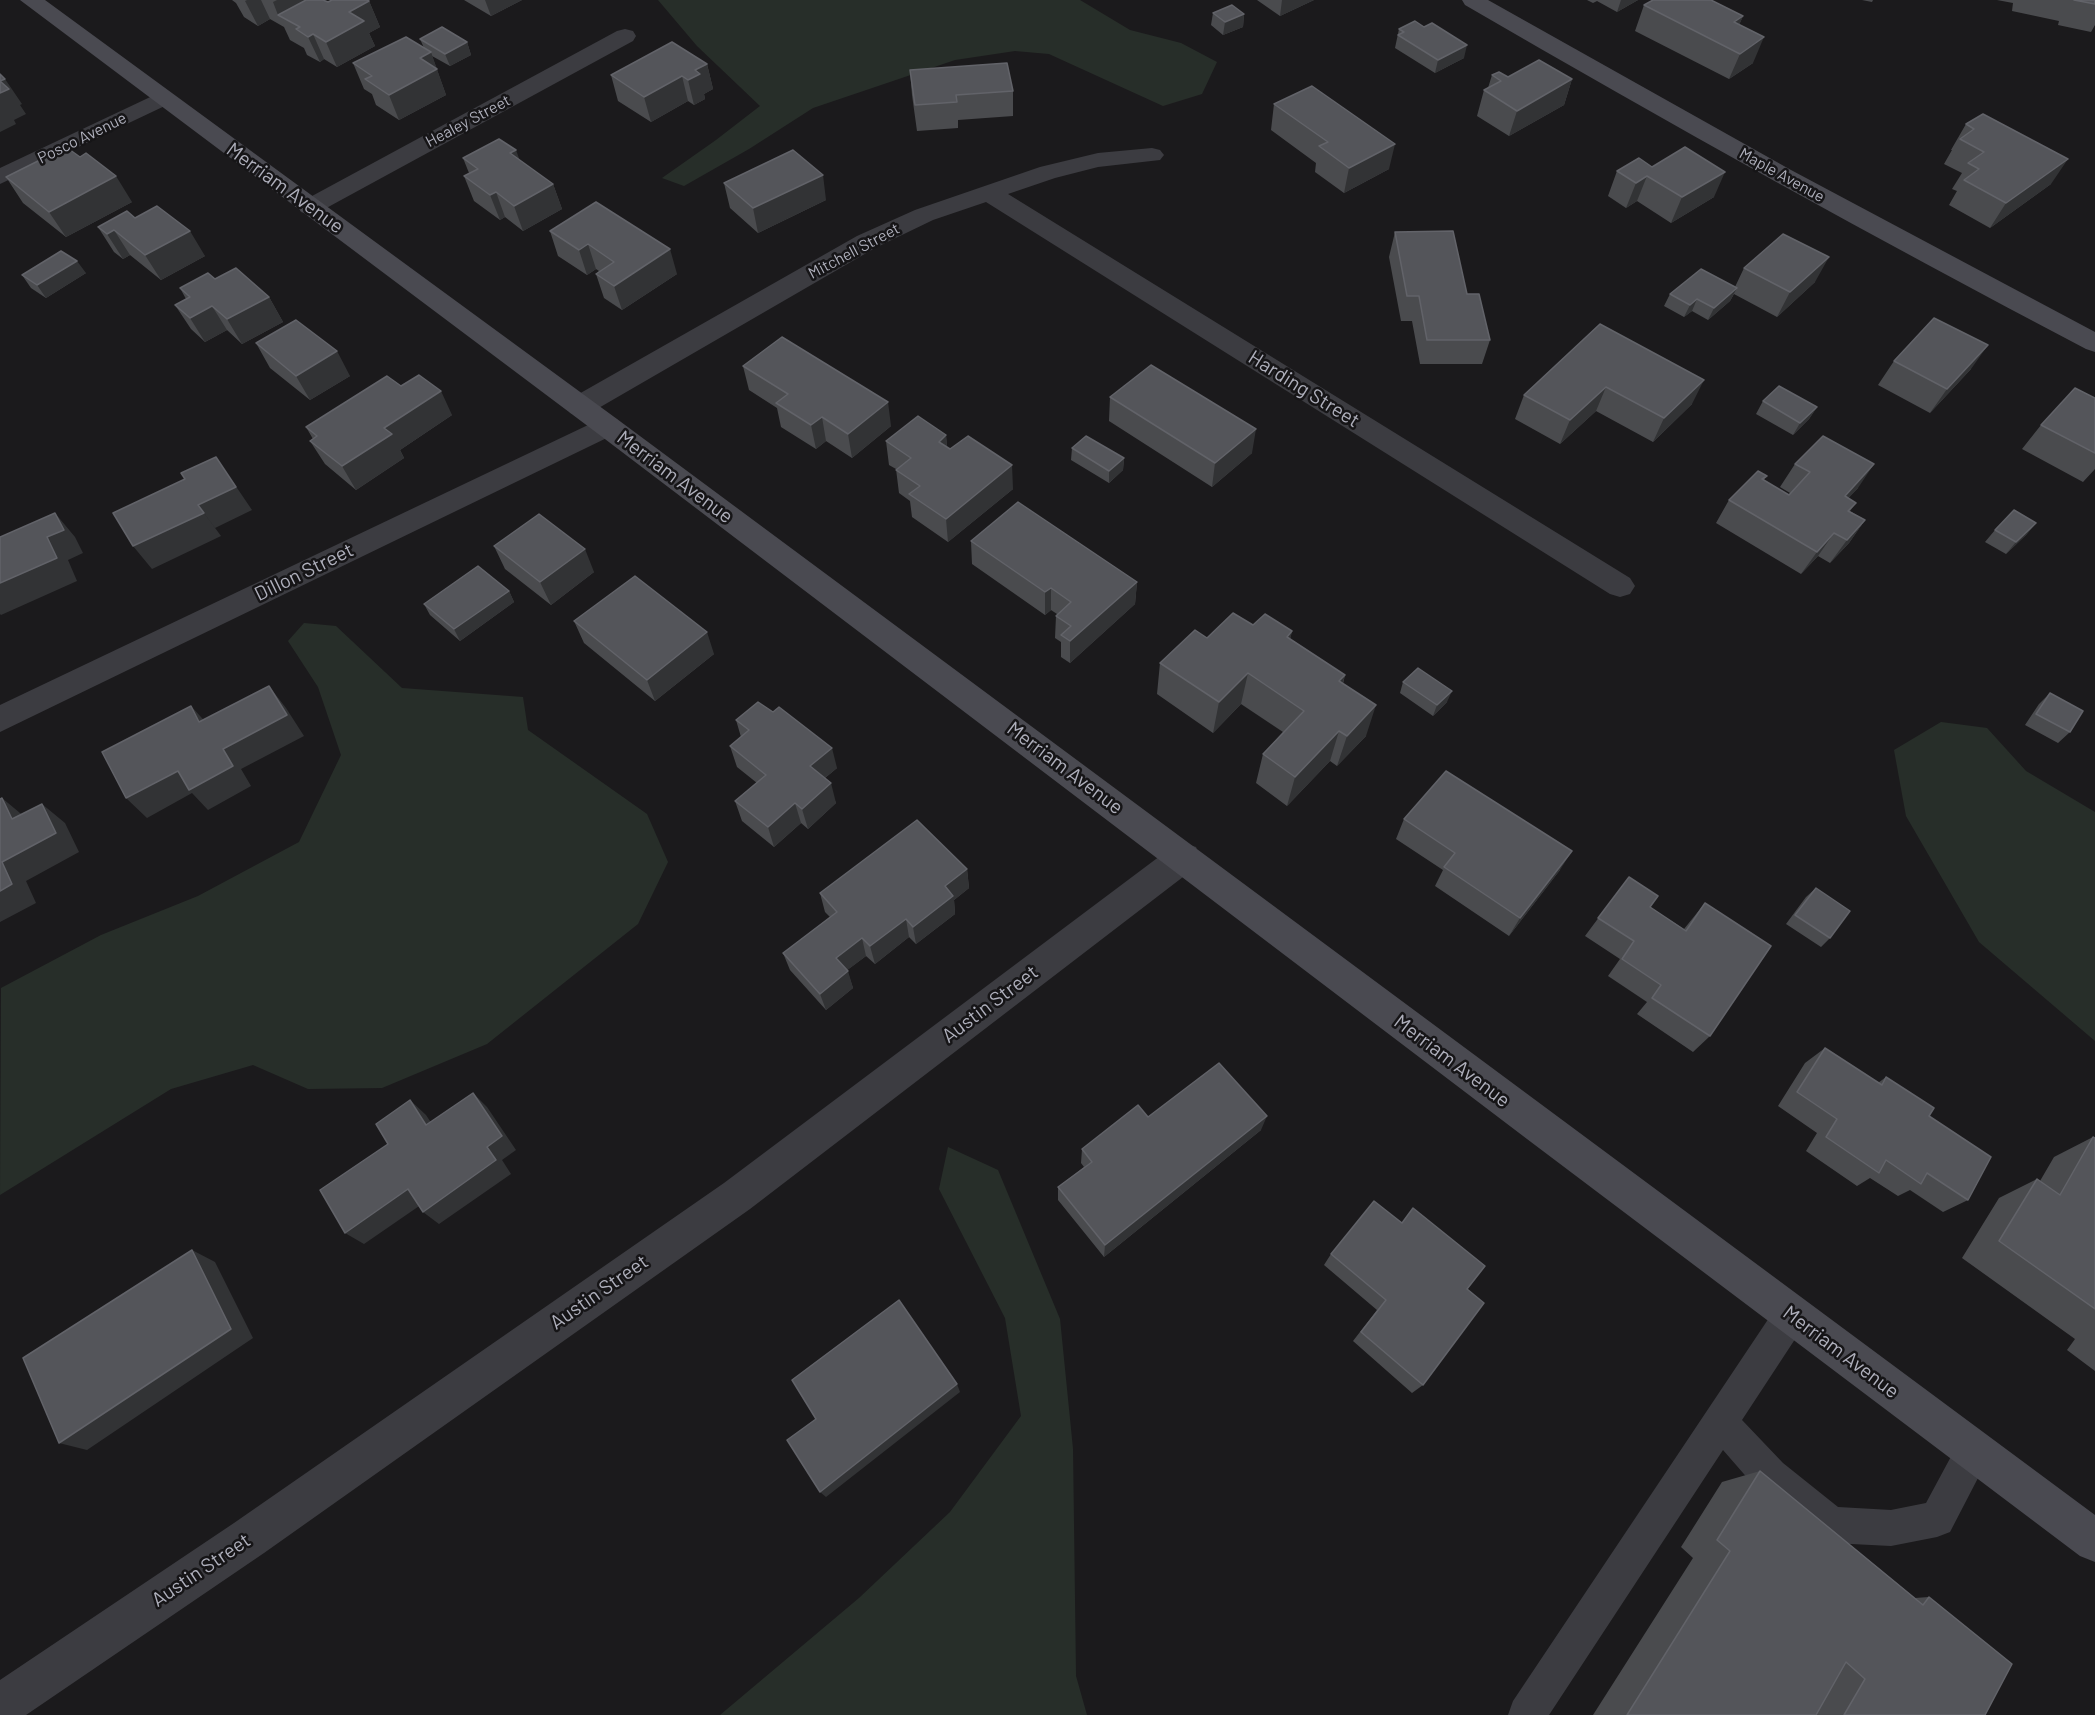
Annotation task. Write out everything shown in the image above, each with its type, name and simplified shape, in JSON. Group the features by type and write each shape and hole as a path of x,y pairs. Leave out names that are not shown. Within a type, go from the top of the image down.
{"street":[{"name":"Merriam Avenue","path":"31,0 607,426 2095,1541"},
{"name":"Maple Avenue","path":"1473,0 1853,215 2095,343"},
{"name":"Healey Street","path":"310,207 625,36"},
{"name":"Posco Avenue","path":"0,177 163,98"},
{"name":"Mitchell Street","path":"580,406 867,242 924,215 987,192 1098,160 1152,155"},
{"name":"Harding Street","path":"987,192 1620,586"},
{"name":"Dillon Street","path":"0,719 607,426"},
{"name":"Austin Street","path":"0,1707 259,1531 727,1203 1184,857"}],"lane":[{"path":"1527,1715 1791,1315"},
{"path":"1720,1422 1770,1476 1832,1525 1891,1528 1936,1519 1974,1451"}],"shaded area":[{"path":"658,0 1080,0 1130,30 1181,43 1217,62 1202,94 1163,106 1049,54 1015,51 955,60 813,108 749,149 684,186 662,178 760,106 697,46"},
{"path":"304,623 336,626 402,688 523,697 528,730 647,814 668,862 638,924 487,1044 382,1088 308,1089 253,1065 171,1089 0,1195 1,988 101,935 198,896 299,842 341,755 318,687 288,641"},
{"path":"1941,722 1987,728 2026,771 2095,812 2095,1041 1979,942 1906,816 1894,750"},
{"path":"948,1147 998,1170 1060,1319 1073,1449 1076,1676 1087,1715 720,1715 859,1598 950,1512 1021,1416 1005,1318 939,1189"}],"building":[{"path":"306,0 369,1 349,12 364,21 326,42 313,34 308,37 296,29 300,27 278,15"},
{"path":"1653,0 1711,0 1743,16 1734,22 1764,37 1740,54 1644,5"},
{"path":"2074,0 2095,0 2095,4"},
{"path":"1232,5 1244,14 1225,22 1213,13"},
{"path":"1415,21 1424,27 1432,23 1467,45 1438,60 1398,35 1404,32 1399,29"},
{"path":"442,27 467,42 445,54 420,39"},
{"path":"406,37 431,52 420,58 437,69 389,95 365,79 372,76 353,63"},
{"path":"672,42 707,64 695,70 700,74 688,80 682,76 644,97 611,75"},
{"path":"1539,60 1572,79 1517,111 1484,90 1501,81 1492,75 1499,72 1508,77"},
{"path":"1007,63 1013,91 956,95 957,102 915,105 910,70"},
{"path":"0,81 9,89 0,93"},
{"path":"1312,86 1395,144 1349,168 1319,146 1328,142 1274,104"},
{"path":"1983,114 2068,159 2006,203 1964,180 1979,169 1968,163 1984,152 1960,139 1974,129 1966,124"},
{"path":"499,139 516,150 510,153 553,184 514,206 496,192 490,195 464,176 478,169 463,158"},
{"path":"66,147 80,157 86,153 116,176 49,212 6,177"},
{"path":"1685,147 1725,172 1682,197 1647,176 1636,183 1617,171 1639,158 1652,167"},
{"path":"793,150 823,175 753,208 724,183"},
{"path":"596,202 670,249 614,286 596,274 614,262 588,244 579,250 550,231"},
{"path":"157,206 190,231 145,255 114,230 107,234 98,227 127,211 135,218"},
{"path":"1453,231 1467,294 1479,294 1490,340 1427,340 1419,296 1407,296 1395,232"},
{"path":"1783,234 1829,257 1790,292 1744,268"},
{"path":"61,251 77,261 37,285 22,275"},
{"path":"236,268 269,297 227,319 212,306 190,318 175,305 190,297 180,288 208,273 215,279"},
{"path":"1701,269 1737,288 1714,308 1697,299 1690,305 1670,294"},
{"path":"1934,318 1988,345 1947,389 1894,361"},
{"path":"296,320 337,351 296,376 256,343"},
{"path":"1600,324 1704,380 1664,418 1606,387 1570,420 1524,395"},
{"path":"782,337 888,402 848,434 822,417 811,425 776,403 788,394 743,366"},
{"path":"1151,365 1256,429 1215,463 1110,397"},
{"path":"419,375 441,391 384,428 392,434 342,466 310,441 317,436 306,427 387,376 401,386"},
{"path":"1779,386 1817,407 1800,423 1763,401"},
{"path":"2075,388 2095,398 2095,453 2041,425"},
{"path":"918,416 946,435 939,442 950,449 968,436 1012,465 946,519 909,494 920,486 896,470 911,458 886,441"},
{"path":"1086,436 1124,458 1109,471 1072,448"},
{"path":"1823,436 1874,464 1845,496 1856,503 1848,511 1865,520 1847,540 1834,533 1817,552 1729,500 1758,471 1767,476 1762,479 1789,495 1810,472 1795,464"},
{"path":"216,457 236,487 198,505 204,513 133,546 113,513 185,479 181,473"},
{"path":"1018,502 1137,582 1070,641 1061,635 1071,626 1056,616 1071,602 1051,588 1045,592 971,541"},
{"path":"2014,510 2036,523 2016,542 1995,530"},
{"path":"55,513 64,530 47,537 57,558 0,583 0,537"},
{"path":"539,514 585,549 540,582 494,546"},
{"path":"478,566 509,591 454,629 424,604"},
{"path":"635,576 707,632 647,680 574,621"},
{"path":"1233,613 1253,625 1265,614 1292,631 1287,637 1345,675 1339,681 1376,705 1347,736 1339,731 1295,777 1263,754 1304,711 1248,673 1219,702 1160,663 1195,630 1207,638"},
{"path":"1418,668 1452,691 1437,705 1403,682"},
{"path":"269,686 287,715 223,749 233,766 189,790 178,771 126,798 102,752 191,706 199,722"},
{"path":"2050,693 2083,711 2070,732 2036,714"},
{"path":"758,702 773,712 779,707 832,748 810,766 831,783 802,809 795,803 768,827 735,801 766,775 730,746 749,730 736,720"},
{"path":"1446,771 1572,851 1520,918 1444,867 1455,853 1404,819"},
{"path":"2,798 12,819 42,804 56,833 2,862 12,884 0,891 0,799"},
{"path":"917,820 967,869 945,886 953,896 913,927 906,919 870,946 862,938 836,958 848,971 820,994 783,953 837,912 820,893"},
{"path":"1629,877 1658,896 1650,907 1686,931 1705,903 1771,946 1710,1036 1652,998 1661,985 1622,959 1634,941 1598,918"},
{"path":"1816,888 1850,911 1830,938 1795,915"},
{"path":"1825,1048 1882,1085 1886,1077 1934,1108 1929,1116 1991,1157 1968,1200 1927,1173 1921,1184 1886,1160 1879,1173 1826,1137 1837,1119 1797,1092"},
{"path":"1219,1063 1267,1116 1105,1245 1058,1187 1092,1162 1082,1149 1138,1105 1148,1117"},
{"path":"473,1093 502,1136 487,1147 496,1160 423,1212 408,1189 345,1233 320,1190 388,1144 376,1124 410,1100 426,1125"},
{"path":"2093,1137 2095,1138 2095,1309 1999,1241 2037,1179 2060,1195"},
{"path":"1374,1201 1402,1223 1413,1208 1485,1266 1467,1289 1484,1303 1423,1385 1361,1332 1386,1300 1331,1254"},
{"path":"192,1250 231,1329 59,1443 23,1358"},
{"path":"899,1300 957,1384 820,1492 787,1440 816,1419 792,1380"},
{"path":"1760,1471 1923,1605 1929,1597 2012,1664 1985,1715 1844,1715 1865,1679 1846,1662 1816,1715 1627,1715 1730,1551 1717,1540"}]}
